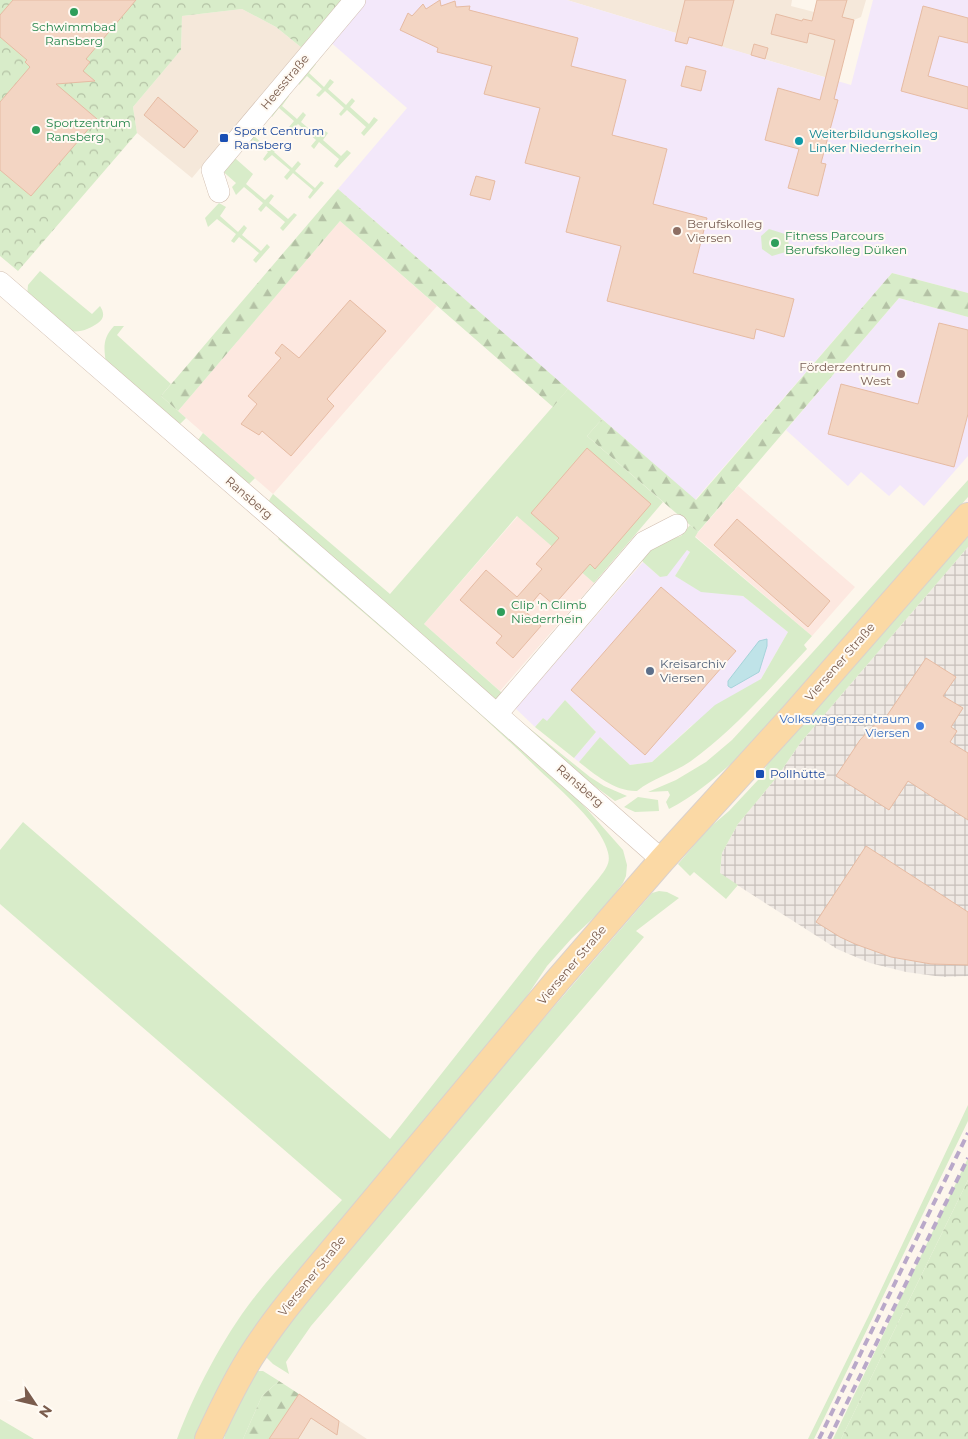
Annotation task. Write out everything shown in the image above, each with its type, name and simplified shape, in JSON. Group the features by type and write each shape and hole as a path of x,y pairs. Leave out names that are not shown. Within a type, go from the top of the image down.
{"main road":[{"name":"Viersener Straße","path":"208,1439 238,1378 283,1310 552,988 662,860 794,716 968,516"}],"street":[{"name":"Heesstraße","path":"219,192 212,170 355,0"},
{"name":"Ransberg","path":"0,282 662,860"},
{"path":"497,714 644,542 677,525"}],"shaded area":[{"name":"Berufskolleg Viersen","path":"364,0 567,0 676,33 675,41 687,44 690,37 851,85 873,0 968,0 968,293 892,273 695,500 338,189 407,108 329,41"},
{"path":"567,0 699,0 688,45 674,41 676,33"},
{"path":"720,0 792,0 791,6 814,12 817,0 866,0 861,17 854,20 838,81 709,43"},
{"path":"242,9 276,27 302,48 192,178 137,133 133,107 181,50 182,16"},
{"path":"340,221 437,306 273,494 178,411"},
{"name":"Förderzentrum West","path":"899,298 968,317 968,456 924,506 900,485 889,496 861,472 848,486 786,430"},
{"path":"738,486 855,587 812,636 695,536"},
{"path":"518,516 594,583 500,691 424,624"},
{"path":"968,547 968,976 943,977 906,972 870,963 837,949 720,874 722,853 738,824 777,777 801,742"},
{"path":"687,550 690,552 675,576 701,591 743,596 788,632 761,679 691,726 652,762 630,765 600,737 579,762 574,758 596,732 565,700 547,722 543,718 535,727 512,705 528,694 643,562 660,577","holes":["751,651 763,660 759,672 728,681"]},
{"path":"299,1394 367,1439 269,1439"}],"green space":[{"path":"0,0 343,0 302,48 276,27 242,9 182,16 181,50 133,107 137,133 18,271 0,256"},
{"path":"312,62 316,64 309,73 324,87 330,79 334,82 328,89 346,105 352,98 355,101 350,107 369,124 374,117 378,120 364,136 361,133 366,127 347,110 341,116 339,114 344,108 325,91 319,97 316,95 322,89 307,76 299,85 296,79"},
{"path":"280,95 289,96 282,106 297,119 303,112 306,115 301,122 319,137 325,131 328,133 323,140 341,156 347,150 351,153 337,168 334,166 339,159 319,142 314,149 311,146 316,140 298,124 292,130 289,127 294,121 279,108 272,117 267,110"},
{"path":"261,128 255,137 270,150 276,143 279,146 274,152 292,168 298,161 301,164 295,171 315,188 321,181 324,183 310,199 308,197 313,190 293,173 287,180 284,177 290,170 272,155 265,161 263,159 268,152 253,140 244,148"},
{"path":"236,159 253,174 246,184 265,200 271,194 274,196 269,203 288,219 294,213 297,215 283,231 280,228 285,222 266,206 261,212 258,209 263,203 244,187 236,195 232,187 236,183 219,168 226,160"},
{"path":"338,189 568,389 553,407 340,221 178,411 161,396"},
{"path":"219,203 226,207 220,216 238,232 244,225 247,228 242,235 261,251 267,244 270,247 256,263 253,260 259,253 239,237 234,243 231,241 236,234 217,219 208,227 205,218"},
{"name":"Fitness Parcours Berufskolleg Dülken","path":"769,229 788,235 789,251 772,256 762,249 761,236"},
{"path":"40,271 92,314 100,306 103,315 102,319 91,327 78,331 69,331 57,323 27,296 28,285"},
{"path":"892,273 968,293 968,317 899,298 698,532 587,436 602,419 696,500"},
{"path":"114,326 124,326 117,335 171,384 161,396 186,418 177,427 106,364 105,344 107,335"},
{"path":"568,389 602,419 587,436 663,502 594,583 517,516 424,624 502,693 495,702 268,502 273,494 390,594"},
{"path":"203,433 255,478 246,487 196,443"},
{"path":"968,480 968,497 751,746 702,788 669,809 666,802 670,795 668,791 648,792 676,780 706,762 732,740"},
{"path":"690,525 698,532 695,537 812,636 804,645 807,649 752,708 707,749 691,761 637,791 629,791 606,781 579,762 600,737 630,765 652,762 715,705 761,679 788,632 743,596 701,592 675,576 690,552 687,550 667,576 660,577 643,562 641,557 650,546 681,536"},
{"path":"968,528 968,547 801,742 777,777 738,824 722,853 720,873 738,885 726,899 694,872 690,876 678,864 709,828 729,811 758,780 780,744"},
{"path":"282,535 547,768 623,850 627,865 626,876 623,883 603,909 572,938 547,966 523,1002 197,1439 177,1439 210,1366 242,1314 274,1273 342,1200 0,904 0,850 23,822 390,1139 539,950 599,878 607,866 609,858 600,834 574,803 474,709 278,539"},
{"path":"565,700 596,732 574,758 535,727 543,718 547,721"},
{"path":"513,715 590,777 604,786 627,796 615,801 566,765"},
{"path":"638,797 658,800 659,811 635,812 624,807"},
{"path":"659,891 667,892 679,898 636,931 644,937 311,1326 286,1362 289,1374 273,1364 263,1354 270,1336 652,893"},
{"path":"968,1105 968,1121 814,1439 808,1439 870,1313"},
{"path":"968,1158 968,1180 841,1439 833,1439"},
{"path":"968,1180 968,1439 841,1439"},
{"path":"254,1371 263,1371 279,1381 262,1396 243,1439 224,1439 231,1414"},
{"path":"279,1381 299,1394 269,1439 243,1439 262,1396"},
{"path":"0,1419 34,1439 0,1439"}],"water":[{"path":"767,639 767,646 759,672 731,688 728,686 728,681 759,641"}],"building":[{"path":"13,0 136,0 86,59 90,62 83,71 95,81 56,84 97,119 31,196 0,170 0,102 30,67 25,62 27,60 0,37 0,15"},
{"path":"440,0 441,6 455,1 456,7 470,6 469,10 578,38 571,66 626,80 612,135 667,149 653,204 707,218 693,273 794,299 784,337 756,329 754,339 607,301 621,246 566,232 580,177 525,163 540,108 484,94 492,66 437,52 438,48 400,30 408,13 412,16 423,4 426,9"},
{"path":"685,0 734,0 722,46 689,37 687,44 675,41"},
{"path":"817,0 847,0 842,17 854,20 834,99 838,100 821,163 826,164 818,196 788,188 799,149 765,140 778,88 820,100 835,40 809,33 807,43 771,34 776,14 802,21 803,19 812,21"},
{"path":"923,6 968,18 968,43 939,36 928,76 968,87 968,109 901,91"},
{"path":"754,44 768,48 765,59 751,55"},
{"path":"686,66 706,71 701,91 681,86"},
{"path":"158,97 198,131 184,148 144,115"},
{"path":"476,176 495,181 490,200 470,195"},
{"path":"350,300 386,331 327,399 334,406 291,456 262,431 259,435 241,424 257,404 248,396 281,358 275,353 282,344 299,358"},
{"path":"939,323 968,330 968,414 954,467 828,434 841,384 918,404"},
{"path":"587,448 651,504 595,569 590,564 554,605 540,593 525,611 541,626 513,658 496,643 502,636 460,600 486,570 517,597 542,569 536,564 559,538 531,513"},
{"path":"737,519 830,601 808,627 714,545"},
{"path":"661,587 736,651 645,755 571,690"},
{"path":"926,658 956,677 943,696 963,708 951,727 957,731 950,742 968,753 968,820 908,781 889,810 836,776 860,740 870,729 886,717"},
{"path":"866,846 968,912 968,965 931,964 891,957 840,937 816,922"},
{"path":"299,1394 339,1421 337,1435 311,1418 298,1439 269,1439"}],"railway":[{"path":"819,1439 968,1133"},
{"path":"829,1439 968,1158"}],"place":[{"name":"Schwimmbad Ransberg","path":"74,12"},
{"name":"Sportzentrum Ransberg","path":"36,130"},
{"name":"Sport Centrum Ransberg","path":"224,138"},
{"name":"Weiterbildungskolleg Linker Niederrhein","path":"799,141"},
{"name":"Berufskolleg Viersen","path":"677,231"},
{"name":"Fitness Parcours Berufskolleg Dülken","path":"775,243"},
{"name":"Förderzentrum West","path":"901,374"},
{"name":"Clip 'n Climb Niederrhein","path":"501,612"},
{"name":"Kreisarchiv Viersen","path":"650,671"},
{"name":"Volkswagenzentraum Viersen","path":"920,726"},
{"name":"Pollhütte","path":"760,774"}]}
